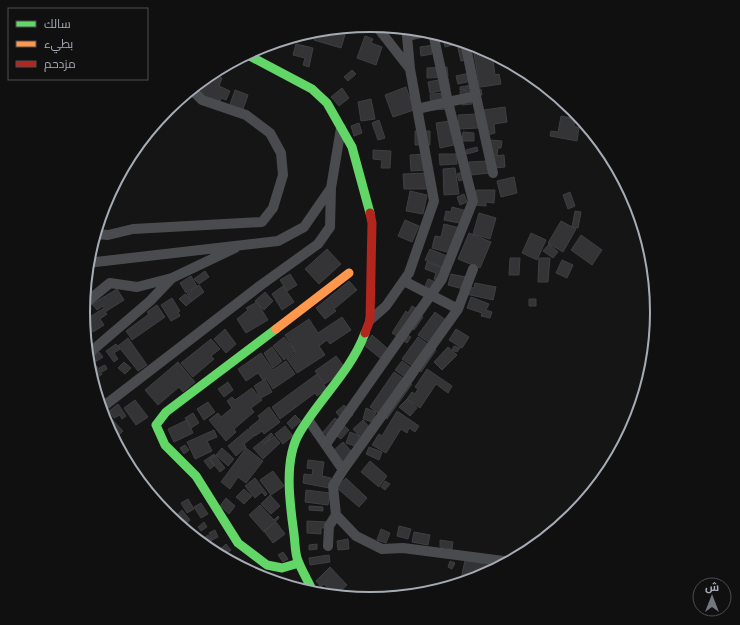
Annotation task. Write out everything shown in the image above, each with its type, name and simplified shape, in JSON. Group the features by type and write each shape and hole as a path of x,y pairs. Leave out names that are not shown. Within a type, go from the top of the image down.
{"street":[{"path":"382,33 410,69"},
{"path":"370,320 386,306 409,273 434,201 410,69 407,34"},
{"path":"326,444 442,279 473,201 448,102 434,40"},
{"path":"466,49 493,173"},
{"path":"253,58 312,89 327,103 352,147 364,186 372,223 370,320 361,344 346,369 323,399 310,421 299,433 294,446 290,469 290,503 299,563 310,587"},
{"path":"100,235 108,236 133,229 262,222 273,208 282,176 281,153 270,133 246,115 202,100 195,93"},
{"path":"417,109 476,96"},
{"path":"105,404 261,285 318,244 330,227 331,188 341,128"},
{"path":"94,261 278,241 304,227 331,188"},
{"path":"90,299 110,283 137,286 172,278 242,245"},
{"path":"473,269 458,309 333,486 336,515 356,536 382,549 403,548 500,561"},
{"path":"299,563 282,568 267,565 238,543 196,476 165,445 156,425 166,412 349,273"},
{"path":"92,350 150,301 172,278"},
{"path":"404,281 458,309"},
{"path":"310,421 343,470"},
{"path":"328,546 329,526 336,515"}],"building":[{"path":"345,33 341,48 314,40 315,37"},
{"path":"365,36 373,39 371,43 382,47 376,65 357,58"},
{"path":"444,42 453,45 445,47"},
{"path":"296,44 313,48 309,67 303,65 305,58 293,55"},
{"path":"434,45 435,50 431,51 432,54 421,56 420,47"},
{"path":"458,46 469,50 471,59 461,61"},
{"path":"474,52 493,61 495,75 499,74 501,84 460,90 460,87 479,84"},
{"path":"447,67 448,77 427,78 427,68"},
{"path":"352,70 356,74 348,81 344,77"},
{"path":"474,72 476,80 458,84 456,76"},
{"path":"218,77 222,78 219,86 230,91 226,100 221,98 219,105 199,97 202,89 201,89"},
{"path":"448,78 450,89 430,93 428,82"},
{"path":"406,87 414,110 393,117 385,95"},
{"path":"342,88 349,98 339,106 331,97"},
{"path":"481,89 482,95 471,96 472,104 462,105 460,91"},
{"path":"235,90 248,95 242,112 229,107"},
{"path":"450,93 451,109 431,110 430,94"},
{"path":"371,99 375,119 361,121 358,102"},
{"path":"505,107 507,122 494,124 495,133 488,135 484,110"},
{"path":"477,114 478,128 459,129 458,115"},
{"path":"561,116 572,118 575,121 574,126 579,128 577,141 550,136 551,131 558,132"},
{"path":"379,120 385,138 378,140 372,123"},
{"path":"450,121 454,145 440,148 436,123"},
{"path":"359,123 362,133 354,136 351,126"},
{"path":"415,131 430,131 430,145 415,145"},
{"path":"463,132 474,133 474,141 462,141"},
{"path":"490,140 502,141 501,148 498,148 497,155 490,154"},
{"path":"477,147 478,151 467,154 466,150"},
{"path":"373,150 391,151 390,168 381,168 382,160 373,159"},
{"path":"426,154 427,170 411,171 410,155"},
{"path":"439,154 456,154 457,164 440,165"},
{"path":"504,155 505,167 494,168 493,156"},
{"path":"489,161 490,173 470,175 469,162"},
{"path":"455,168 459,194 444,195 443,169"},
{"path":"463,172 465,179 459,181 457,174"},
{"path":"427,173 428,189 404,189 403,174"},
{"path":"514,177 517,193 501,197 497,181"},
{"path":"476,190 495,190 494,203 486,202 486,206 475,205"},
{"path":"410,191 427,195 423,214 406,211"},
{"path":"570,192 575,206 568,209 563,195"},
{"path":"464,194 467,202 460,205 457,197"},
{"path":"452,207 467,211 464,224 444,220 446,211 451,212"},
{"path":"575,211 581,212 578,228 572,227"},
{"path":"479,213 496,218 490,239 473,234"},
{"path":"405,220 419,226 412,242 398,236"},
{"path":"561,221 576,229 563,252 548,243"},
{"path":"444,224 460,228 454,254 432,248 435,236 441,237"},
{"path":"469,233 491,242 480,268 458,259"},
{"path":"531,233 546,240 537,260 522,253"},
{"path":"581,235 602,250 592,265 571,250"},
{"path":"549,244 558,252 553,258 543,251"},
{"path":"327,249 341,264 319,284 305,269"},
{"path":"430,249 447,256 446,269 425,260"},
{"path":"510,258 520,258 519,275 509,275"},
{"path":"539,258 550,258 548,282 538,282"},
{"path":"562,260 573,265 567,278 556,273"},
{"path":"427,262 445,269 441,281 434,279 436,273 425,269"},
{"path":"205,271 209,277 199,284 194,279"},
{"path":"290,274 297,285 287,291 280,280"},
{"path":"451,274 466,277 463,289 448,285"},
{"path":"191,276 197,286 186,293 180,283"},
{"path":"428,279 441,284 423,291"},
{"path":"349,281 357,290 334,309 336,311 325,319 316,308"},
{"path":"475,283 496,287 493,300 466,294 467,287 474,288"},
{"path":"199,285 204,292 192,301 187,294"},
{"path":"283,286 294,302 282,310 272,294"},
{"path":"117,289 124,300 105,312 107,314 100,319 104,325 93,332 90,328 90,317 104,308 103,306 97,310 92,304"},
{"path":"265,292 273,301 264,310 255,301"},
{"path":"185,294 192,301 186,306 179,299"},
{"path":"471,297 489,304 486,310 492,312 490,318 481,316 482,313 467,308"},
{"path":"172,298 180,311 178,312 180,316 171,321 161,305"},
{"path":"529,299 536,299 536,306 529,306"},
{"path":"257,302 268,320 246,333 237,319 248,310 246,308"},
{"path":"157,305 165,317 132,340 126,331 149,314 147,312"},
{"path":"412,306 419,310 417,313 423,317 414,330 409,326 404,333 411,337 407,343 392,333 406,311 408,313"},
{"path":"435,312 447,321 431,344 418,335"},
{"path":"342,317 351,330 330,344 327,340 319,346 325,355 297,373 287,359 296,352 285,335 309,319 318,333"},
{"path":"225,329 236,344 226,353 214,339"},
{"path":"456,329 469,337 462,348 449,340"},
{"path":"372,335 388,349 380,358 364,345"},
{"path":"284,337 295,351 284,360 273,346"},
{"path":"418,337 436,350 421,372 402,359"},
{"path":"128,338 147,365 138,371 118,346"},
{"path":"211,339 220,349 211,356 214,359 193,377 181,363"},
{"path":"116,344 120,349 114,353 118,359 114,362 106,351"},
{"path":"454,346 460,348 457,352 452,350"},
{"path":"272,347 282,361 273,368 264,353"},
{"path":"448,347 457,355 442,370 434,362"},
{"path":"99,352 103,357 95,362 93,356"},
{"path":"261,353 273,370 286,361 295,374 273,389 266,378 263,380 258,373 246,381 238,369"},
{"path":"336,356 346,369 325,384 315,371"},
{"path":"402,361 418,373 412,382 395,370"},
{"path":"124,362 131,368 125,374 118,368"},
{"path":"178,362 195,382 183,392 179,387 158,405 145,390"},
{"path":"94,363 102,374 97,378"},
{"path":"105,365 107,369 102,372 99,368"},
{"path":"427,369 452,386 448,393 436,384 420,408 407,399 412,392 415,394 418,389 415,387"},
{"path":"394,372 412,384 387,419 370,407"},
{"path":"317,374 327,389 317,396 315,393 280,419 272,407"},
{"path":"265,379 272,392 261,398 254,386"},
{"path":"228,382 233,390 224,397 218,389"},
{"path":"252,388 262,400 251,408 254,412 234,429 236,432 226,441 209,420 218,413 221,417 232,408 227,401 232,397 235,400"},
{"path":"407,399 417,408 410,416 399,407"},
{"path":"135,400 148,417 136,425 124,408"},
{"path":"208,402 215,412 204,420 197,409"},
{"path":"118,404 126,416 122,419 120,415 114,418 109,411"},
{"path":"344,405 353,415 344,422 336,412"},
{"path":"269,407 280,422 264,434 262,431 255,436 249,428 260,419 258,416"},
{"path":"366,408 376,412 372,422 363,419"},
{"path":"397,411 419,426 415,432 409,428 407,433 401,429 386,453 372,445 379,434 382,436"},
{"path":"193,413 199,423 191,428 185,418"},
{"path":"295,415 301,421 292,429 287,423"},
{"path":"110,417 123,431 118,436"},
{"path":"335,418 349,430 341,439 337,436 333,440 323,432"},
{"path":"187,420 193,433 174,442 168,429"},
{"path":"363,420 372,430 362,439 353,429"},
{"path":"285,426 293,436 283,444 275,434"},
{"path":"248,429 254,436 244,444 246,447 236,456 228,446"},
{"path":"214,430 217,437 207,441 212,451 195,459 187,442"},
{"path":"350,432 360,436 358,440 360,448 346,443"},
{"path":"271,433 273,435 265,443 262,441"},
{"path":"274,436 280,443 263,459 253,448 262,441 264,444"},
{"path":"343,442 353,453 341,464 333,451"},
{"path":"185,445 189,450 184,454 180,448"},
{"path":"369,447 382,452 379,460 366,454"},
{"path":"222,448 234,459 228,466 216,455"},
{"path":"246,448 263,461 246,483 238,477 230,489 221,482"},
{"path":"214,454 215,456 210,459 215,465 210,469 204,461"},
{"path":"215,455 225,468 220,472 210,460"},
{"path":"308,460 324,462 322,476 331,478 329,488 303,483 304,474 312,475 313,469 307,468"},
{"path":"370,461 387,476 379,487 361,472"},
{"path":"273,471 284,486 271,495 260,480"},
{"path":"255,478 267,494 265,496 262,492 255,498 245,486"},
{"path":"346,478 367,498 359,507 337,488"},
{"path":"385,481 390,484 385,490 381,487"},
{"path":"244,489 252,496 244,504 236,497"},
{"path":"306,490 330,493 328,505 305,502"},
{"path":"270,495 280,506 271,514 261,504"},
{"path":"226,498 235,506 229,514 220,506"},
{"path":"188,499 194,509 187,513 181,503"},
{"path":"201,503 208,514 201,518 194,507"},
{"path":"260,505 274,520 278,516 279,518 264,532 249,515"},
{"path":"309,506 323,507 323,511 309,510"},
{"path":"182,510 190,520 186,524 177,515"},
{"path":"307,521 327,522 327,528 321,528 321,534 307,533"},
{"path":"204,522 207,527 201,531 198,527"},
{"path":"276,522 285,534 273,543 264,531"},
{"path":"399,526 411,529 408,539 397,536"},
{"path":"381,529 390,533 386,543 377,540"},
{"path":"215,530 218,537 212,540 209,533"},
{"path":"414,532 430,535 428,545 412,542"},
{"path":"208,535 212,541 209,542 204,538"},
{"path":"348,539 349,549 338,550 337,541"},
{"path":"440,540 453,542 452,549 440,547"},
{"path":"226,544 231,550 227,553 220,549"},
{"path":"317,544 317,549 309,550 309,545"},
{"path":"283,552 288,559 283,562 278,555"},
{"path":"329,555 330,562 310,565 309,558"},
{"path":"465,560 491,565 477,572 461,578"},
{"path":"450,561 455,563 452,569 448,567"},
{"path":"330,567 347,585 340,591 333,591 330,590 324,584 321,587 316,581"}],"traffic: fast":[{"path":"253,58 312,89 327,103 352,147 370,213"},
{"path":"276,329 166,412 156,425 165,445 196,476 238,543 267,565 282,568 299,563"},
{"path":"311,587 297,558 296,552 289,482 291,455 300,432 352,360 365,333"}],"traffic: slow":[{"path":"276,329 349,273"}],"traffic: jam":[{"path":"365,333 370,320 372,223 370,213"}]}
